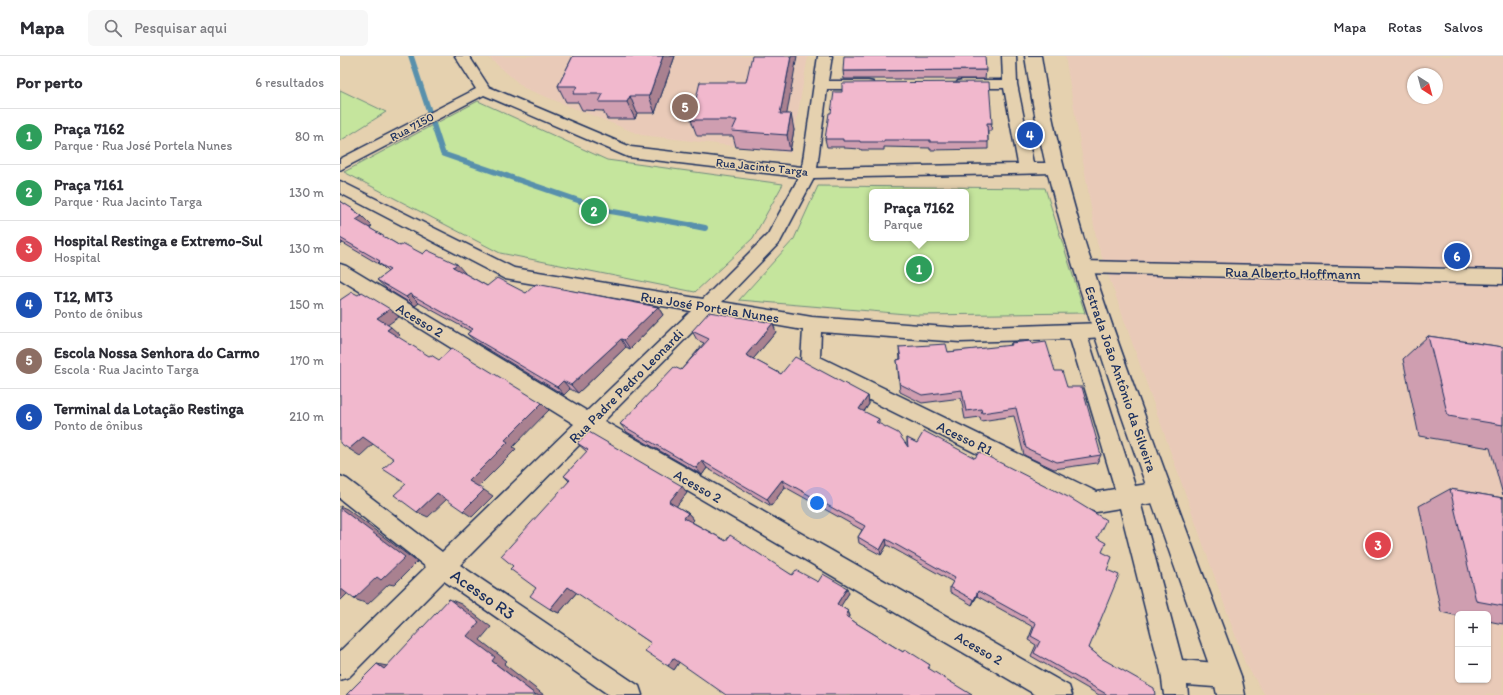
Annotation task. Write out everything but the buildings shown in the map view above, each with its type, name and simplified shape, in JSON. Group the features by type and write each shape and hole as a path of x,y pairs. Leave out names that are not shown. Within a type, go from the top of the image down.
{"main road":[{"name":"Estrada João Antônio da Silveira","path":"1033,56 1053,168 1083,267 1103,330 1229,685"}],"street":[{"path":"462,56 484,90"},
{"name":"Rua Padre Pedro Leonardi","path":"340,668 589,423 774,238 809,173 825,56"},
{"path":"1009,56 1010,84 1026,168"},
{"path":"821,85 884,84"},
{"path":"947,84 1010,84"},
{"name":"Rua 7150","path":"340,165 484,90"},
{"name":"Rua Jacinto Targa","path":"484,90 628,152 809,173 1053,168"},
{"name":"Rua José Portela Nunes","path":"340,186 512,274 812,324 960,335 1103,330"},
{"name":"Rua Alberto Hoffmann","path":"1083,267 1503,277"},
{"name":"Acesso 2","path":"340,271 589,423 1060,695"},
{"name":"Acesso R1","path":"812,324 810,361 1096,502 1160,492"},
{"name":"Estrada João Antônio da Silveira","path":"1077,331 1128,497 1174,684"},
{"name":"Acesso R3","path":"340,486 443,566 630,695"},
{"path":"1174,684 1229,685"}],"shaded area":[{"path":"487,56 808,56 791,153 641,135 524,88"},
{"path":"1065,56 1503,56 1503,695 1265,695 1245,663 1097,243"}],"green space":[{"path":"340,90 386,112 340,141"},
{"path":"478,101 607,160 783,184 753,238 695,292 500,253 344,172"},
{"path":"818,186 1045,188 1085,313 918,315 739,300 794,239"}],"waterway":[{"path":"411,56 443,154 609,211 696,226"},
{"path":"690,225 705,228"}],"place":[{"name":"Escola Nossa Senhora do Carmo","path":"685,107"},
{"name":"T12, MT3","path":"1030,135"},
{"name":"Praça 7161","path":"594,211"},
{"name":"Terminal da Lotação Restinga","path":"1457,256"},
{"name":"Praça 7162","path":"919,269"},
{"name":"Hospital Restinga e Extremo-Sul","path":"1378,545"}]}
